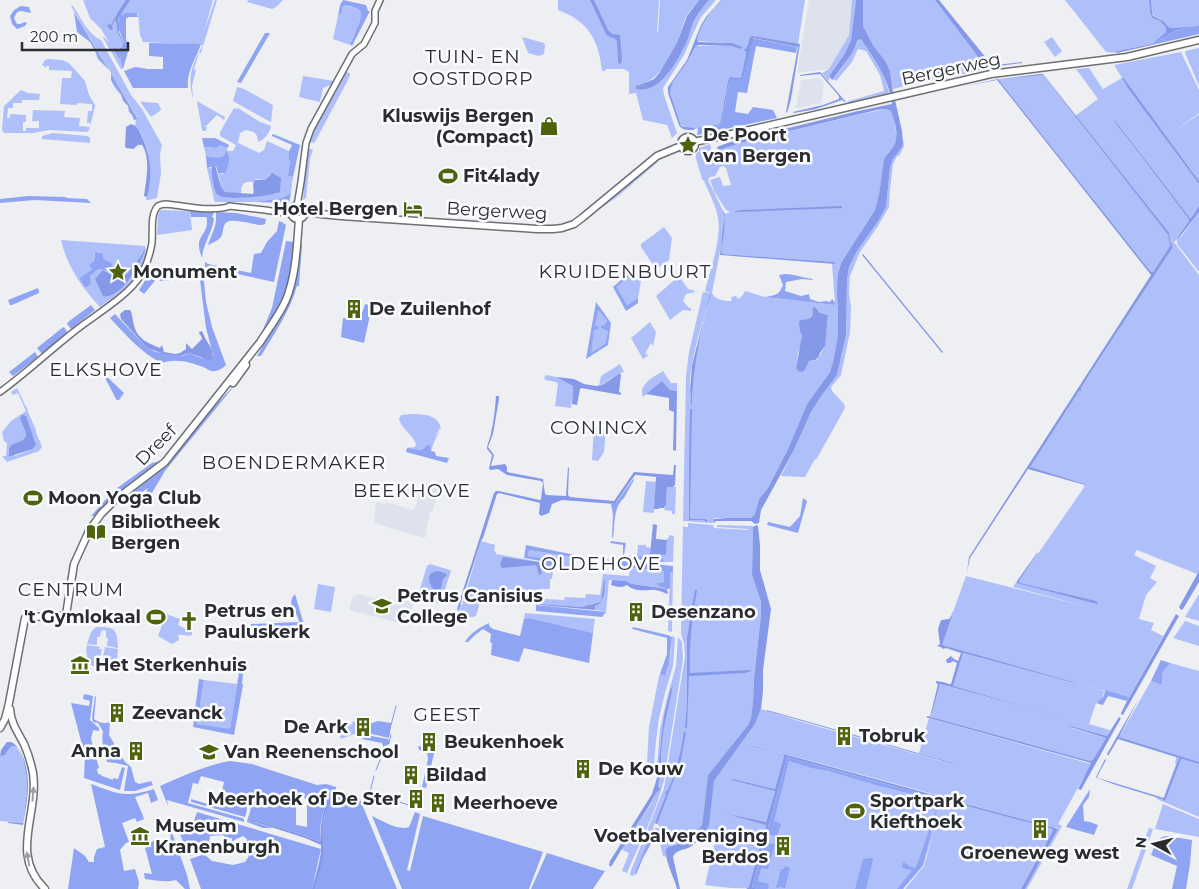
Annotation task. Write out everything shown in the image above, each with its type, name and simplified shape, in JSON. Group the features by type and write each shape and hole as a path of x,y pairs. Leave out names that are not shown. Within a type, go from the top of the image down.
{"main road":[{"name":"Bergerweg","path":"694,144 991,74 1127,57 1199,40"},
{"path":"691,138 694,144 693,149 687,151 682,147 681,141 691,138"},
{"name":"Bergerweg","path":"298,212 553,229 569,226 582,218 649,163 682,147"},
{"name":"Dreef","path":"9,703 25,618 66,615 74,564 89,531 115,500 165,462 211,406 275,320 286,301 292,282 298,212"},
{"path":"0,728 5,719 9,703"},
{"path":"9,703 11,720 28,752 33,774 33,799 27,850 28,860 30,869 39,886 45,889"}],"street":[{"path":"0,392 135,284 149,257 156,207 163,204 201,209 231,206 298,212 306,143 311,129 352,54 364,44 375,23 375,11 380,0"}],"shaded area":[{"path":"83,0 213,0 204,32 215,0 217,0 201,53 199,53 194,69 196,70 192,86 193,99 190,84 192,70 196,58 203,45 143,42 140,35 138,13 125,13 118,33 123,44 122,47 116,50 113,49 120,59 123,69 121,69 102,36 110,44 101,29 90,18"},
{"path":"126,0 130,0 118,19 119,32 125,46 118,53 120,59 113,49 117,50 123,44 118,33 116,21 114,21 112,26 113,29 111,30 107,26 108,24 111,25"},
{"path":"248,0 283,0 272,9 247,2"},
{"path":"343,0 366,5 368,11 370,11 352,46 350,44 360,21 361,12 353,7 343,6 342,12 338,16"},
{"path":"558,0 659,0 658,33 660,0 699,0 687,15 668,62 652,79 638,85 640,90 657,83 670,70 681,54 697,16 709,0 716,0 701,17 684,55 663,88 677,133 672,138 667,125 643,120 636,93 629,94 629,72 624,69 606,69 602,71 595,41 577,20 558,10"},
{"path":"590,0 594,0 608,30 612,34 620,35 622,60 619,64 617,41 606,34"},
{"path":"699,0 709,0 692,24 687,41 674,66 653,87 636,89 636,86 654,79 660,72 677,43 687,16"},
{"path":"721,0 703,24 697,41 732,43 742,47 741,49 731,46 696,46 686,64 673,81 670,89 681,126 696,128 693,130 681,128 668,93 668,87 687,60 701,25"},
{"path":"722,0 805,0 798,44 753,36 745,48 746,54 741,78 730,77 728,81 720,124 691,129 686,128 678,121 669,89 696,46 731,46 741,49 732,43 697,41 703,24"},
{"path":"809,0 852,0 849,35 829,69 797,73"},
{"path":"852,0 856,0 851,40 844,55 829,76 828,81 822,73 829,69 849,35"},
{"path":"856,0 863,0 863,26 890,71 902,131 902,147 893,159 890,168 886,207 857,251 849,267 846,335 837,375 811,412 793,452 761,510 759,523 755,524 751,521 716,521 714,523 714,519 751,518 755,514 759,499 768,488 787,451 807,404 830,372 838,335 838,274 841,263 875,210 884,160 895,143 896,129 891,111 886,109 748,141 719,150 717,147 892,104 885,78 861,39 858,40 852,53 832,80 829,76 844,55 851,40"},
{"path":"863,0 935,0 985,66 893,89 890,71 886,62 873,45 863,26"},
{"path":"935,0 939,0 991,64 1022,63 991,67 931,81 985,66"},
{"path":"1065,0 1149,0 1152,18 1160,21 1166,28 1166,32 1152,44 1117,51 1117,53 1106,52"},
{"path":"1149,0 1151,0 1153,16 1163,21 1170,28 1199,27 1174,31 1152,45 1117,53 1117,51 1152,44 1166,32 1166,28 1160,21 1152,18"},
{"path":"1151,0 1199,0 1199,26 1170,28 1154,16"},
{"path":"21,6 29,7 31,13 17,12 14,18 17,24 27,23 25,26 17,29 12,24 10,16 14,10"},
{"path":"71,6 73,6 89,30 101,40 131,95 142,109 162,145 160,154 161,173 157,198 146,200 150,162 145,143 135,126 138,118"},
{"path":"343,6 354,7 361,12 360,21 350,45 333,39 338,16 342,12"},
{"path":"74,12 109,70 98,59 90,42 77,32"},
{"path":"137,13 138,17 128,17 126,19 126,39 129,48 123,69 118,53 124,47 124,43 118,27 120,15"},
{"path":"1199,27 1199,34 1152,45 1174,31"},
{"path":"265,33 270,33 241,83 237,82"},
{"path":"522,37 544,43 544,54 539,56 528,53"},
{"path":"750,37 800,44 787,113 798,47 753,38 743,79 732,79 729,83 721,125 698,129 720,124 728,81 730,77 741,78 746,54 744,50 748,45"},
{"path":"1052,37 1062,51 1055,57 1044,42"},
{"path":"752,38 797,47 796,53 756,46 747,93 738,92 735,112 748,114 753,107 773,110 777,118 697,135 698,129 721,125 729,83 732,79 743,79"},
{"path":"860,38 878,63 889,92 888,94 848,103 849,101 884,91 880,75 866,51 858,49 852,62 836,81 833,79"},
{"path":"149,43 201,44 190,71 188,88 133,88 124,71 135,67 163,69 163,57 149,56"},
{"path":"1199,48 1199,86 1185,51"},
{"path":"1181,52 1199,90 1199,113 1172,133 1199,114 1199,181 1123,77 1114,65"},
{"path":"47,59 62,60 69,63 85,81 89,95 95,105 90,126 90,123 87,123 88,111 92,111 92,104 60,104 62,78 71,78 72,71 49,70 49,66 46,66 46,68 42,65"},
{"path":"1089,68 1103,89 1122,78 1199,184 1199,206 1190,218 1121,131 1188,218 1189,221 1178,237 1181,237 1199,212 1199,272 1177,244 1177,240 1174,242 1199,275 1199,571 1197,574 1137,550 1134,555 1156,566 1150,578 1157,582 1146,595 1139,619 1154,623 1151,630 1163,636 1129,697 1078,684 1104,691 1103,697 1096,703 1089,724 1110,730 1107,736 1071,726 1071,728 1106,738 1093,761 1090,761 929,717 932,713 940,684 1059,716 952,686 963,653 1074,683 941,645 966,576 1096,609 1013,587 1017,581 1017,583 1020,583 1019,581 1085,484 1029,467 1079,391 1081,391 1089,375 1173,247 1170,236 1075,116 1098,99 1076,69"},
{"path":"346,72 350,73 350,76 316,140 314,143 309,142 315,126 343,74"},
{"path":"820,72 846,102 842,100 816,109 794,113 839,99 839,96 820,74 800,76"},
{"path":"111,73 138,119 134,120 129,112 128,106 111,80"},
{"path":"1041,74 1168,235 1170,246 1153,272 1151,272 998,79"},
{"path":"1043,74 1169,233 1173,247 1030,467 1085,485 1028,469 970,558 967,572 969,557 1151,275 997,80 965,86 998,79 1151,272 1153,272 1170,246 1168,235 1043,75 1004,79"},
{"path":"303,76 334,81 333,84 323,88 320,102 299,97"},
{"path":"1123,77 1199,181 1199,184 1128,88"},
{"path":"818,78 824,84 821,103 796,108 801,80"},
{"path":"237,87 273,105 271,122 233,101"},
{"path":"21,90 40,94 39,100 22,100 22,103 13,103 13,108 8,108 7,118 10,118 10,114 26,115 26,122 23,122 23,131 26,131 26,128 39,128 39,121 32,121 33,110 65,111 64,117 80,118 79,126 90,127 87,132 50,130 33,133 4,133 2,130 4,106"},
{"path":"142,101 158,103 161,109 151,117 141,103"},
{"path":"197,101 225,117 224,120 217,115 205,127 207,127 207,131 203,131"},
{"path":"234,108 238,108 260,122 271,126 268,134 260,141 258,142 254,132 246,130 240,133 238,143 259,153 264,150 267,141 289,151 288,176 293,177 291,193 282,198 254,202 215,202 207,168 211,168 225,197 240,198 278,193 270,174 265,180 256,179 253,182 245,183 242,186 241,194 225,192 221,187 218,173 223,174 227,169 230,160 228,151 233,151 236,145 220,136 220,132"},
{"path":"886,109 891,111 897,137 892,149 886,155 875,210 841,263 838,274 838,335 830,372 807,404 787,451 768,488 759,499 755,514 751,518 714,518 714,523 683,521 686,376 689,352 703,292 710,293 705,291 715,254 719,226 716,208 702,179 695,155 699,148 710,144 717,164 720,164 717,147 719,150 752,140","holes":["720,167 726,168 731,185 723,186 720,177 710,180 714,191 726,210 730,212 725,215 708,180 710,177 715,176","720,251 722,254 835,262 835,264 832,264 834,305 765,297 745,291 738,299 736,296 731,297 732,301 726,301 718,299 712,293","710,294 694,364 692,405 690,380","816,308 820,313 828,317 824,348 817,360 809,361 805,370 796,368 801,345 803,320 810,318"]},
{"path":"1114,121 1190,218 1199,206 1199,212 1179,238 1189,221 1188,218"},
{"path":"131,124 135,126 143,139 150,161 150,182 147,197 144,196 147,170 145,151 142,145 134,149 126,148 125,146 126,127"},
{"path":"53,133 88,136 90,143 42,139 42,136"},
{"path":"273,134 300,145 293,177 288,176 289,151 292,145 272,136"},
{"path":"202,138 215,138 229,145 227,149 230,160 225,173 218,173 216,166 207,168 206,156 222,157 227,148 220,145 216,148 204,147"},
{"path":"903,139 904,146 893,164 889,207 860,252 850,276 850,332 841,375 831,387 832,391 844,403 845,408 805,477 781,476 811,412 837,375 846,335 849,267 857,251 886,207 890,168 893,159 902,147"},
{"path":"220,145 227,148 222,157 206,156 204,147 216,148"},
{"path":"313,149 310,159 306,198 303,200 307,151"},
{"path":"659,161 617,197 588,217 652,164"},
{"path":"215,165 221,187 225,192 253,194 253,183 255,180 265,180 272,173 281,178 280,192 248,198 229,198 217,194 212,177 212,167"},
{"path":"291,193 289,203 254,202 282,198"},
{"path":"28,196 87,199 91,203 35,200 0,203 0,199"},
{"path":"842,206 842,208 735,212 743,210"},
{"path":"160,210 190,211 192,230 157,235"},
{"path":"190,211 214,212 212,228 204,247 202,258 199,242 206,228 207,219 206,217 191,217"},
{"path":"216,212 236,213 266,219 265,224 262,225 238,221 227,222 224,225 221,237 208,245 215,225"},
{"path":"724,219 724,232 721,248 722,234"},
{"path":"279,221 286,225 274,282 205,267 205,262 251,273 254,254 261,253 267,242 277,231"},
{"path":"664,227 672,238 669,260 656,269 641,247 641,244"},
{"path":"61,240 145,246 146,252 140,269 131,282 100,307 76,276","holes":["143,250 130,278 115,292 95,280 103,270 101,269 90,276 91,283 80,279 92,269 95,252 102,253 104,259 111,263 111,269 106,271 121,278 131,271"]},
{"path":"286,241 294,242 288,286 276,313 262,332 272,308"},
{"path":"299,244 302,244 299,286 297,286 286,313 261,356 257,356 289,301 294,286"},
{"path":"721,248 722,254 835,262 835,264 720,255 716,271"},
{"path":"145,249 140,263 123,287 110,296 103,296 95,279 103,270 118,278 124,277"},
{"path":"95,252 102,253 104,259 112,264 111,269 109,271 97,270 90,276 91,283 85,287 80,278 92,269 89,265 94,261"},
{"path":"862,255 943,352 942,353"},
{"path":"633,269 635,271 617,287 627,305 638,298 638,303 626,311 613,287"},
{"path":"151,271 170,273 171,280 160,281 158,277 144,294 139,290"},
{"path":"203,271 206,302 212,327 226,365 221,369 211,371 183,361 162,363 141,349 110,318 115,314 147,348 156,352 182,356 190,353 201,358 213,355 206,328 199,272"},
{"path":"635,271 641,281 638,298 627,305 617,287"},
{"path":"785,274 813,279 786,282 785,291 801,296 809,294 810,299 819,302 830,302 832,299 835,302 834,305 765,297 780,291 783,285 779,275"},
{"path":"679,276 688,289 695,292 686,294 683,301 691,308 691,311 683,310 670,320 656,296"},
{"path":"38,288 39,293 10,305 8,300"},
{"path":"710,294 698,349 691,405 692,365"},
{"path":"596,302 611,323 608,345 586,359","holes":["599,311 607,321 601,328 608,331 605,344 591,353 594,330 599,327 595,326"]},
{"path":"365,304 372,306 364,343 341,337 343,318 355,320 357,313 362,313"},
{"path":"91,305 95,310 71,329 67,324 68,322"},
{"path":"813,307 820,313 828,315 825,346 818,358 809,361 802,372 796,368 802,336 799,322 800,320 811,318"},
{"path":"125,310 130,310 135,330 140,337 160,348 162,345 164,352 180,353 186,349 186,343 192,349 202,339 199,332 202,331 211,349 212,359 208,360 190,353 180,356 164,354 147,348 121,319 120,314"},
{"path":"597,311 607,321 604,325 608,331 605,344 590,354"},
{"path":"650,322 656,332 653,346 651,343 645,354 649,355 643,359 631,338"},
{"path":"64,327 67,332 42,354 37,348"},
{"path":"35,352 38,357 13,376 9,372"},
{"path":"620,364 624,372 599,386 601,376"},
{"path":"663,371 671,383 677,383 677,391 670,390 662,381 643,397 642,392 645,385 651,378"},
{"path":"102,372 124,393 119,400 116,399"},
{"path":"620,373 619,392 621,395 581,388 577,405 572,404 573,386 556,377 574,379 584,384 596,386 602,385"},
{"path":"546,375 556,377 572,385 571,408 555,406 558,384 546,380 544,378"},
{"path":"662,381 670,390 677,391 676,451 673,450 674,412 669,410 669,398 646,394"},
{"path":"235,385 165,471 146,503 141,501 148,488 134,498 128,495 167,464 208,414"},
{"path":"17,388 42,447 39,451 7,462 3,456 6,456 7,443 4,441 2,432 11,421 26,411 18,393 13,395 11,392","holes":["25,415 36,445 33,449 15,456 10,448 11,445 25,438 26,432 22,423"]},
{"path":"496,396 499,396 499,399 493,434 488,447 494,455 491,466 505,464 507,472 543,479 545,494 547,495 566,496 568,467 568,495 570,497 614,501 634,472 673,475 674,465 676,465 675,485 667,487 666,505 664,508 654,509 656,477 635,475 615,504 562,500 552,504 549,513 541,516 539,514 540,503 497,494 458,610 494,493 499,491 541,499 543,483 541,481 507,475 498,469 489,469 492,455 487,447 493,424"},
{"path":"690,409 692,409 690,517 691,519 705,519 707,522 704,520 689,520"},
{"path":"22,415 26,416 36,445 33,449 9,456 11,445 26,436 20,418"},
{"path":"401,415 430,416 440,424 441,429 440,428 434,438 440,430 431,451 406,448 415,447 416,444 399,419"},
{"path":"594,426 606,428 604,452 598,461 592,460"},
{"path":"429,444 431,451 435,452 436,456 449,458 447,463 406,452 407,448 422,450"},
{"path":"161,461 110,500 98,514 91,516 117,488 152,463"},
{"path":"634,478 618,506 613,538 611,504 616,503"},
{"path":"442,480 432,512 430,512 425,538 374,523 376,502 385,504 386,502 414,510 423,483 435,486"},
{"path":"646,481 656,482 654,513 643,512"},
{"path":"667,487 676,487 675,514 672,514 672,511 664,510"},
{"path":"803,498 807,501 798,533 767,525 768,522 790,527 800,516"},
{"path":"688,523 713,525 714,528 748,530 717,527 717,525 754,526 752,575 761,602 761,615 751,718 748,725 708,775 702,825 689,841 668,847 666,849 666,857 663,856 660,843 655,841 656,834 661,835 659,825 655,823 634,876 630,875 630,873 664,788 685,656 681,634 683,524 684,527 688,527"},
{"path":"653,524 657,525 656,539 667,540 666,555 650,554"},
{"path":"757,525 760,545 760,570 771,609 763,670 761,709 755,724 714,781 708,828 696,843 674,854 680,889 677,889 668,864 666,849 689,841 702,825 708,775 748,725 751,718 761,615 761,602 752,575 753,527"},
{"path":"669,535 674,536 673,562 664,562 663,558 637,556 638,545 646,545 646,547 651,548 650,554 666,555 667,538 669,538"},
{"path":"481,541 495,545 494,551 496,554 540,562 546,573 553,572 552,579 550,579 550,589 540,589 540,597 544,599 564,600 565,597 585,598 586,594 600,595 603,574 629,576 630,568 664,571 664,582 658,583 658,586 666,588 666,590 632,584 626,581 609,580 606,612 595,610 595,606 603,600 604,580 601,601 583,607 536,605 536,594 514,594 489,603 480,602 476,616 466,616 457,611 460,605 462,605"},
{"path":"611,541 626,543 624,555 663,558 664,562 623,558 623,545 610,543"},
{"path":"526,545 575,555 574,565 561,569 555,567 545,568 541,561 524,558","holes":["529,550 572,557 571,564 565,566 553,565 553,561 528,556"]},
{"path":"529,550 572,557 571,564 565,566 553,565 553,561 528,556"},
{"path":"1037,553 1019,581 1020,583 1096,601 1098,602 1097,604 1017,583"},
{"path":"503,557 539,562 542,574 539,575 536,565 502,568 500,564"},
{"path":"602,559 673,566 673,572 670,572 670,588 666,590 658,586 657,583 664,582 664,571 601,565"},
{"path":"430,564 451,571 440,604 418,597 427,566","holes":["430,575 447,576 443,579 439,598"]},
{"path":"438,571 445,573 447,576 443,579 439,600 429,579 432,573"},
{"path":"1199,571 1199,582 1181,610 1179,607"},
{"path":"670,572 673,572 672,632 668,631"},
{"path":"604,580 604,596 601,602 595,606 595,610 539,605 583,607 596,603 601,601"},
{"path":"612,580 661,588 667,590 668,593 655,590 636,590 627,585 615,586 611,585"},
{"path":"318,584 335,587 331,612 314,609"},
{"path":"695,590 697,590 691,632 690,673 751,671 745,673 689,676 687,728 685,728 687,638"},
{"path":"295,594 304,625 251,628 251,624 299,622 291,601"},
{"name":"Petrus Canisius College","path":"360,594 398,603 414,602 407,625 349,610 353,596"},
{"path":"1199,594 1199,621 1185,617"},
{"path":"536,605 606,612 602,617 536,611"},
{"path":"525,613 595,619 593,633 529,618 524,619"},
{"path":"166,614 180,619 178,625 192,632 192,635 178,635 179,640 172,644 158,636"},
{"path":"1176,614 1179,616 1123,715 1121,714 1127,701"},
{"path":"951,616 942,645 1074,682 963,653 953,686 1062,717 940,684 931,713 938,684 936,681 951,684 957,663 953,661 947,663 946,660 951,656 958,661 961,653 937,646 940,644 938,629 941,620 949,619"},
{"path":"529,618 593,633 589,663 524,648 519,662 491,655 491,634 483,629 468,642 465,642 473,633 489,623 489,626 493,629 520,636 524,619"},
{"path":"1185,621 1199,626 1199,646 1173,638"},
{"path":"96,627 107,627 114,630 117,636 118,648 107,646 108,638 106,638 106,631 104,630 101,631 100,637 97,637 97,645 87,644 91,632"},
{"path":"633,627 672,637 669,664 665,676 660,674 667,654 667,638 632,629"},
{"path":"673,636 675,638 673,666 659,718 654,765 647,764 649,727 659,676 660,674 665,676 667,671"},
{"path":"678,637 682,642 683,659 664,780 652,815 627,873 622,871 629,853 621,849 651,804 656,792 659,791 656,777 660,729 676,666"},
{"path":"87,645 102,649 98,668 89,664 86,651"},
{"path":"105,647 118,649 117,660 112,667 106,669 101,668"},
{"path":"1161,660 1170,663 1162,673 1162,685 1151,681"},
{"path":"1170,663 1199,671 1199,762 1185,758 1199,764 1199,817 1155,797 1163,799 1176,764 1176,757 1179,758 1180,756 1119,737 1151,681 1162,685 1162,673"},
{"path":"240,666 244,667 243,685 234,735 193,727 199,679 204,680 197,724 230,729"},
{"path":"204,680 237,684 230,730 197,724"},
{"path":"673,685 664,727 658,785 660,790 655,795 611,867 609,865 610,861 652,794 657,778 664,716"},
{"path":"1105,690 1129,697 1127,701 1108,696 1103,705 1096,703 1104,696"},
{"path":"84,694 93,696 90,720 99,728 99,731 93,730 91,739 99,768 97,769 98,774 113,780 113,778 118,779 122,767 125,768 120,790 84,778 85,756 71,703 89,706 90,701 83,699"},
{"path":"95,696 94,719 102,723 110,722 109,735 125,762 131,767 135,782 139,784 151,781 153,785 135,791 124,791 128,766 107,762 103,743 103,731 98,723 93,722 92,717"},
{"path":"1139,698 1119,737 1199,762 1199,764 1181,759 1165,801 1116,785 1097,778 1096,777 1105,759 1098,778 1164,798 1179,758 1118,739 1108,756 1107,754"},
{"path":"761,709 952,764 919,753 929,718 1091,764 1058,824 1062,826 1027,889 1025,889 1057,828 752,745 783,754 784,756 775,789 733,779 775,791 766,822 724,813 766,824 749,888 705,885 715,842 699,838 703,834 714,781 755,724"},
{"path":"767,711 953,763 953,764"},
{"path":"927,716 1090,761 1093,760 1106,738 1070,727 1107,736 1119,717 1121,718 1081,790 1078,789 1091,763 927,718"},
{"path":"353,721 368,731 368,733 358,733 341,739 338,730 352,724"},
{"path":"378,721 391,723 389,738 368,733 369,724"},
{"path":"684,732 686,732 681,760 657,824 655,823 666,795 665,792 668,790 676,769"},
{"path":"360,734 388,739 390,743 386,746 387,757 381,757 382,743 362,739 362,737 358,736"},
{"path":"7,742 11,742 19,749 15,746 10,747 5,755 0,756 1,750"},
{"path":"14,745 20,753 27,777 27,796 23,823 0,821 0,756 9,747"},
{"path":"751,745 1058,829 1025,889 1021,889 1053,831 1052,829 787,757 752,887 757,889 746,889 749,887 766,825 724,813 766,822 775,791 732,780 775,789 784,756 783,754"},
{"path":"418,746 435,749 426,788 422,787 428,759 427,752 419,750"},
{"path":"19,749 22,755 26,767 28,779 28,790 26,805 23,825 8,823 23,823 27,796 24,765"},
{"name":"Sportpark Kiefthoek","path":"787,757 1054,830 1021,889 905,889 924,866 933,834 923,866 903,889 753,889"},
{"path":"787,757 940,798 923,865 903,889 897,889 911,870 902,868 903,862 913,868 916,867 938,805 936,800 789,761 774,821 781,824 777,836 770,835 768,843 775,844 768,869 761,868 758,881 769,884 768,889 752,887"},
{"path":"230,761 252,764 317,785 326,784 336,787 336,790 359,797 397,889 315,889 324,849 322,838 323,823 330,801 327,805 323,814 320,842 250,818 249,820 273,828 263,828 247,822 251,809 251,803 248,799 222,791 224,782 201,776 198,784 193,783 188,803 242,818 244,822 167,800 168,806 160,786 195,771","holes":["296,793 307,800 307,827 296,825"]},
{"path":"91,784 125,794 136,794 154,789 158,800 151,803 148,793 135,797 144,819 137,822 135,818 122,823 129,842 120,850 124,871 135,869 139,882 138,889 68,889 74,848 85,856 89,862 94,862 97,849 105,847"},
{"path":"1090,789 1089,797 1083,805 1084,821 1098,825 1094,835 1066,827"},
{"path":"222,795 244,801 247,810 245,817 191,802 191,799 218,807"},
{"path":"329,800 331,801 323,824 323,860 315,889 312,889 321,845 249,820 250,818 320,842 323,815"},
{"path":"1163,804 1199,819 1199,837 1155,829"},
{"path":"197,812 321,849 312,889 201,889 190,859 205,855 212,861 233,865 245,862 249,856 244,852 247,839 243,836 232,842 232,838 226,838 223,835 210,836 206,844 207,850 190,856 178,829 193,824"},
{"path":"415,812 420,814 407,870 410,871 423,816 543,852 529,889 402,889 372,816 390,825 405,828 409,827"},
{"path":"169,824 190,889 185,889 176,880 145,879 144,873 152,874 145,848 150,846 154,840 159,843 165,843 171,837 168,831"},
{"path":"653,828 654,830 656,828 659,829 661,835 656,834 655,841 652,842 643,858 636,875 635,873"},
{"path":"1149,828 1153,829 1132,889 1127,889"},
{"path":"1167,836 1192,840 1186,889 1172,889 1177,866 1151,855 1158,840"},
{"path":"547,853 605,871 593,889 531,889"},
{"path":"872,858 866,889 855,889 863,859"},
{"path":"785,866 790,868 785,888 776,888 781,869 784,869"}],"waterway":[{"path":"376,770 391,736 389,733 396,706"},
{"path":"370,792 374,776"},
{"path":"365,791 421,809"}],"place":[{"name":"Kluswijs Bergen (Compact)","path":"549,126"},
{"name":"De Poort van Bergen","path":"688,145"},
{"name":"Fit4lady","path":"448,176"},
{"name":"Hotel Bergen","path":"413,209"},
{"name":"Monument","path":"118,272"},
{"name":"De Zuilenhof","path":"354,309"},
{"name":"Moon Yoga Club","path":"33,498"},
{"name":"Bibliotheek Bergen","path":"96,532"},
{"name":"Petrus Canisius College","path":"382,606"},
{"name":"Desenzano","path":"636,612"},
{"name":"'t Gymlokaal","path":"156,617"},
{"name":"Petrus en Pauluskerk","path":"189,621"},
{"name":"Het Sterkenhuis","path":"80,665"},
{"name":"Zeevanck","path":"117,713"},
{"name":"De Ark","path":"363,727"},
{"name":"Tobruk","path":"844,736"},
{"name":"Beukenhoek","path":"429,742"},
{"name":"Anna","path":"136,751"},
{"name":"Van Reenenschool","path":"209,752"},
{"name":"De Kouw","path":"583,769"},
{"name":"Bildad","path":"411,775"},
{"name":"Meerhoek of De Ster","path":"416,799"},
{"name":"Meerhoeve","path":"438,803"},
{"name":"Sportpark Kiefthoek","path":"855,811"},
{"name":"Groeneweg west","path":"1040,829"},
{"name":"Museum Kranenburgh","path":"140,836"},
{"name":"Voetbalvereniging Berdos","path":"783,846"}],"district":[{"name":"TUIN- EN OOSTDORP","path":"473,67"},
{"name":"KRUIDENBUURT","path":"625,271"},
{"name":"ELKSHOVE","path":"106,369"},
{"name":"CONINCX","path":"599,427"},
{"name":"BOENDERMAKER","path":"294,462"},
{"name":"BEEKHOVE","path":"412,490"},
{"name":"OLDEHOVE","path":"601,563"},
{"name":"CENTRUM","path":"71,589"},
{"name":"GEEST","path":"447,714"}]}
